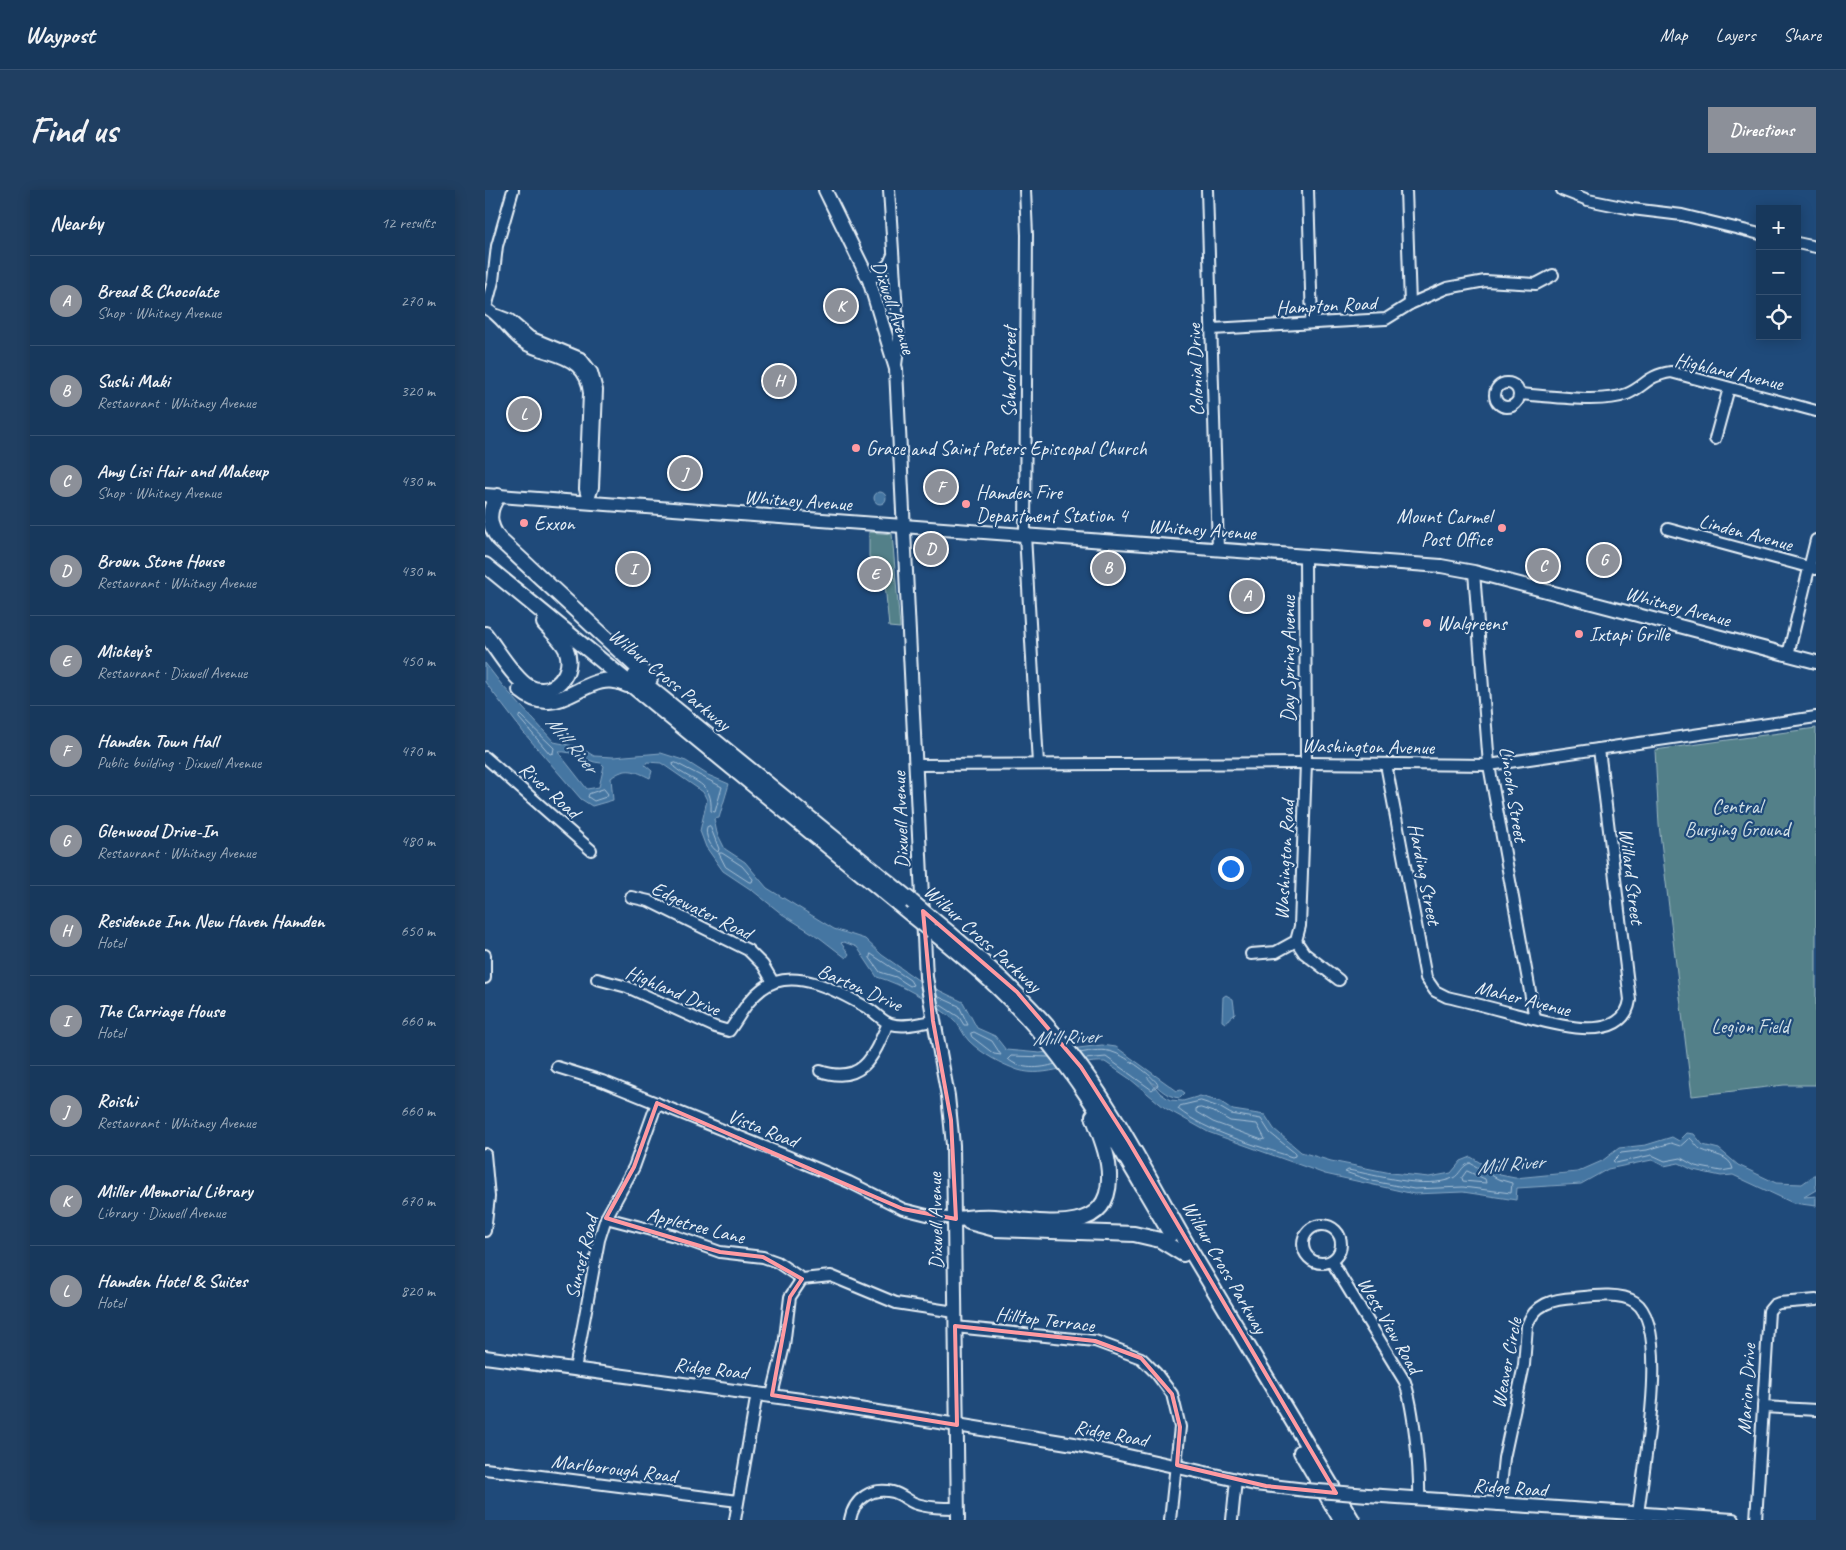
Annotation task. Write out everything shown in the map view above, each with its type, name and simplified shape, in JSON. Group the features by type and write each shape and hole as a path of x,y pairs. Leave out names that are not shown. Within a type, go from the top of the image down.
{"highway":[{"path":"492,496 493,503 490,518 492,529 499,539 649,678 661,697"},
{"name":"Wilbur Cross Parkway","path":"485,555 911,901 931,924 1060,1049 1129,1142 1352,1520"},
{"name":"Wilbur Cross Parkway","path":"485,565 913,916 931,924"},
{"path":"485,634 520,679 530,687 548,689 566,676 569,662 566,649 517,592"},
{"path":"485,646 519,688 545,702 564,698 594,682 608,679 621,682 638,691"},
{"name":"Wilbur Cross Parkway","path":"1075,1068 1084,1089 1341,1520"},
{"path":"956,1219 991,1217 1055,1223 1086,1219 1098,1210 1107,1197 1109,1178 1103,1145 1084,1089"},
{"path":"956,1219 995,1229 1134,1234 1160,1240 1183,1254"}],"main road":[{"name":"Dixwell Avenue","path":"825,190 869,280 896,369 927,982 951,1120 956,1219 957,1514"},
{"name":"Whitney Avenue","path":"492,496 1427,565 1473,572 1816,662"},
{"name":"Ridge Road","path":"485,1357 772,1395 1091,1447 1177,1465 1236,1480 1306,1490 1638,1515 1733,1520"}],"street":[{"path":"513,190 497,246 493,281 485,308 497,316 510,320 530,337 575,354 596,384 592,399 590,462 593,487 588,502"},
{"path":"889,190 899,342 896,369"},
{"name":"School Street","path":"1025,190 1027,245 1025,535 1039,764"},
{"name":"Colonial Drive","path":"1207,190 1218,549"},
{"path":"1309,190 1312,323"},
{"path":"1405,190 1410,304"},
{"path":"1562,190 1589,200 1632,209 1682,215 1756,233"},
{"path":"1801,244 1816,247"},
{"path":"869,280 889,264 892,256"},
{"name":"Hampton Road","path":"1212,329 1386,319 1410,304 1447,288 1485,282 1536,284 1553,275"},
{"name":"Highland Avenue","path":"1519,394 1607,399 1627,394 1655,374 1671,372 1816,411"},
{"path":"1715,438 1729,388"},
{"name":"Linden Avenue","path":"1667,528 1813,568"},
{"path":"1788,655 1813,568 1816,540"},
{"name":"Day Spring Avenue","path":"1305,556 1306,763"},
{"name":"Lincoln Street","path":"1473,572 1489,765 1535,1019"},
{"name":"Washington Avenue","path":"916,766 1306,763 1489,765 1816,717"},
{"name":"Willard Street","path":"1599,749 1629,985 1629,1008"},
{"name":"River Road","path":"485,757 591,850"},
{"name":"Washington Road","path":"1251,954 1276,952 1296,941 1302,909 1306,763"},
{"name":"Harding Street","path":"1386,764 1426,978 1433,989"},
{"name":"Edgewater Road","path":"631,897 649,900 749,950 763,964 773,982"},
{"path":"1296,941 1304,953 1339,980"},
{"path":"485,955 485,978"},
{"name":"Highland Drive","path":"597,979 627,987 715,1027 729,1030 752,998 773,982"},
{"name":"Barton Drive","path":"773,982 801,980 819,985 869,1009 888,1023 902,1025 933,1021"},
{"name":"Maher Avenue","path":"1433,989 1447,997 1569,1028 1591,1028 1617,1022 1629,1008"},
{"path":"820,1071 841,1077 852,1075 866,1065 888,1023"},
{"name":"Vista Road","path":"557,1067 588,1076 657,1103 849,1182 903,1208 925,1215 956,1219"},
{"name":"Sunset Road","path":"575,1369 599,1240 606,1218 634,1167 657,1103"},
{"path":"485,1154 489,1196 485,1231"},
{"name":"Appletree Lane","path":"606,1218 675,1236 720,1252 763,1257 777,1262 802,1279"},
{"name":"West View Road","path":"1332,1262 1405,1382 1412,1418 1419,1499"},
{"path":"772,1395 784,1346 790,1297 794,1287 802,1279 831,1276 896,1303 955,1312"},
{"name":"Weaver Circle","path":"1499,1505 1504,1458 1520,1389 1527,1326 1530,1317 1535,1309 1555,1300 1615,1297 1635,1301 1641,1307 1650,1327 1654,1356 1654,1381 1638,1515"},
{"name":"Marion Drive","path":"1756,1520 1769,1312 1773,1305 1779,1303 1816,1300"},
{"name":"Hilltop Terrace","path":"955,1327 1095,1341 1141,1358 1156,1373 1172,1394 1180,1427 1177,1465"},
{"path":"735,1520 757,1393"},
{"path":"1763,1406 1816,1410"},
{"path":"1170,1520 1177,1465"},
{"name":"Marlborough Road","path":"485,1469 738,1502"},
{"path":"1232,1520 1236,1480"},
{"path":"850,1520 852,1511 864,1495 879,1491 895,1492 915,1503 957,1514"}],"highlighted area":[{"path":"923,911 1017,992 1081,1067 1129,1142 1336,1493 1266,1486 1177,1465 1180,1427 1172,1394 1141,1358 1095,1341 955,1326 957,1425 772,1395 790,1297 802,1279 763,1257 720,1252 606,1218 634,1167 657,1103 903,1209 956,1219 951,1120 933,1021"}],"green space":[{"path":"869,532 892,534 900,628 889,627 885,584 880,560 869,557"},
{"name":"Central Burying Ground","path":"1816,728 1816,1085 1784,1085 1692,1096 1659,825 1655,750"}],"water":[{"path":"878,492 882,492 886,498 882,504 878,504 874,500 874,496"},
{"path":"485,663 502,685 554,742 579,747 594,756 613,757 661,753 686,761 708,775 729,784 719,818 714,819 717,833 725,849 745,862 767,888 834,929 865,939 882,955 918,980 963,1002 977,1028 995,1036 1006,1050 1040,1053 1102,1045 1116,1047 1177,1091 1181,1090 1185,1093 1180,1098 1170,1096 1147,1077 1160,1093 1170,1100 1183,1101 1200,1096 1221,1102 1233,1110 1265,1115 1274,1129 1301,1152 1331,1161 1391,1173 1429,1177 1451,1173 1461,1161 1471,1157 1500,1175 1515,1178 1577,1172 1602,1161 1619,1148 1646,1145 1672,1137 1679,1141 1687,1133 1694,1134 1703,1145 1719,1149 1738,1165 1776,1183 1802,1184 1816,1174 1816,1190 1804,1197 1816,1196 1816,1206 1793,1203 1733,1175 1721,1176 1693,1170 1679,1163 1664,1166 1652,1160 1608,1169 1581,1184 1517,1188 1516,1200 1463,1192 1414,1194 1325,1174 1208,1132 1165,1108 1130,1079 1105,1062 1094,1062 1040,1072 1029,1072 1012,1068 974,1046 955,1021 936,1007 907,989 877,977 857,947 844,942 841,943 849,954 846,958 723,871 706,847 700,831 707,800 703,792 661,763 647,762 645,765 652,771 650,778 631,771 616,774 611,778 613,800 592,806 581,799 524,733 485,682","holes":["558,752 601,763 604,766 599,787 587,789"]},
{"path":"1226,995 1233,999 1235,1014 1225,1023 1222,1021 1223,997"}],"place":[{"name":"Miller Memorial Library","path":"841,306"},
{"name":"Residence Inn New Haven Hamden","path":"779,381"},
{"name":"Hamden Hotel & Suites","path":"524,414"},
{"name":"Grace and Saint Peters Episcopal Church","path":"856,448"},
{"name":"Roishi","path":"685,473"},
{"name":"Hamden Town Hall","path":"941,487"},
{"name":"Hamden Fire Department Station 4","path":"966,504"},
{"name":"Exxon","path":"524,523"},
{"name":"Mount Carmel Post Office","path":"1502,528"},
{"name":"Brown Stone House","path":"931,549"},
{"name":"Glenwood Drive-In","path":"1604,560"},
{"name":"Amy Lisi Hair and Makeup","path":"1543,566"},
{"name":"Sushi Maki","path":"1108,568"},
{"name":"The Carriage House","path":"633,569"},
{"name":"Mickey’s","path":"875,574"},
{"name":"Bread & Chocolate","path":"1247,596"},
{"name":"Walgreens","path":"1427,623"},
{"name":"Ixtapi Grille","path":"1579,634"}],"water label":[{"name":"Mill River","path":"572,744"},
{"name":"Mill River","path":"1066,1037"},
{"name":"Mill River","path":"1510,1164"}],"park label":[{"name":"Legion Field","path":"1750,1026"}]}
